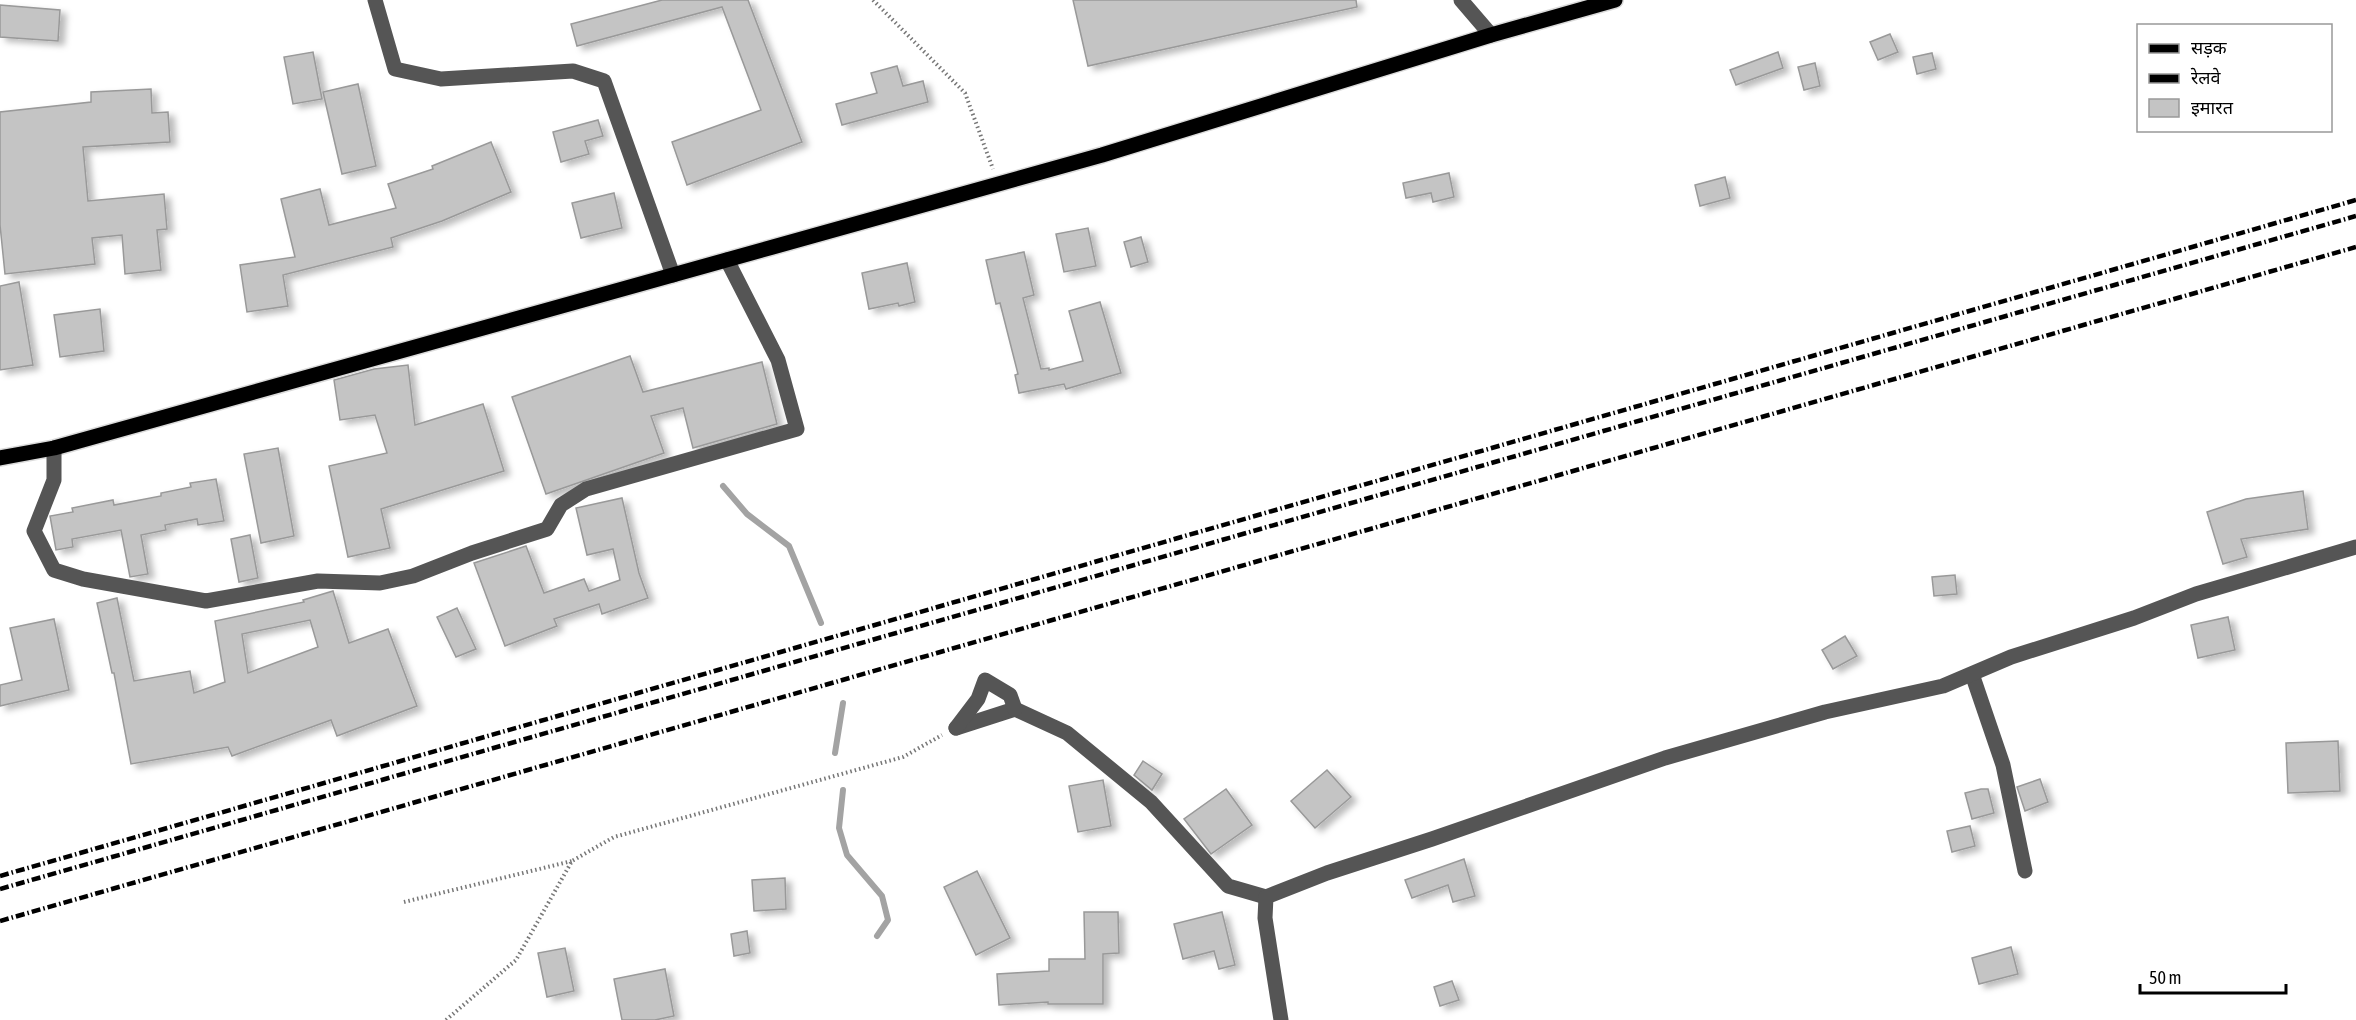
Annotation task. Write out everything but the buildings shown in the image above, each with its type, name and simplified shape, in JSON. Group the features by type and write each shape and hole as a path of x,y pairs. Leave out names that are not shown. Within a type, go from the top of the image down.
{"main road":[{"path":"0,459 54,448 1102,155 1491,35 1615,0"}],"street":[{"path":"375,0 395,69 441,79 573,71 604,81 673,275"},
{"path":"1461,0 1491,35"},
{"path":"54,448 54,480 34,531 54,570 83,579 206,601 318,581 380,583 413,576 472,553 547,529 561,505 586,489 797,429 778,360 727,260"},
{"path":"956,728 978,699 985,680 1010,695 1016,709 1067,733 1151,802 1228,886 1266,897 1327,873 1665,758 1825,712 1943,686 2011,657 2134,618 2196,594 2356,547"},
{"path":"1972,674 2003,765 2025,871"},
{"path":"956,728 1016,709"},
{"path":"1266,897 1266,918 1281,1020"}],"path":[{"path":"873,0 965,93 999,184"},
{"path":"404,902 572,861 614,837 903,757 956,728"},
{"path":"446,1020 516,960 572,861"}],"waterway":[{"path":"723,486 747,514 789,546 821,623"},
{"path":"835,753 843,703"},
{"path":"843,790 839,828 847,855 882,896 888,920 877,936"}],"railway":[{"path":"0,876 2356,200"},
{"path":"0,889 2356,216"},
{"path":"0,921 2356,247"}]}
